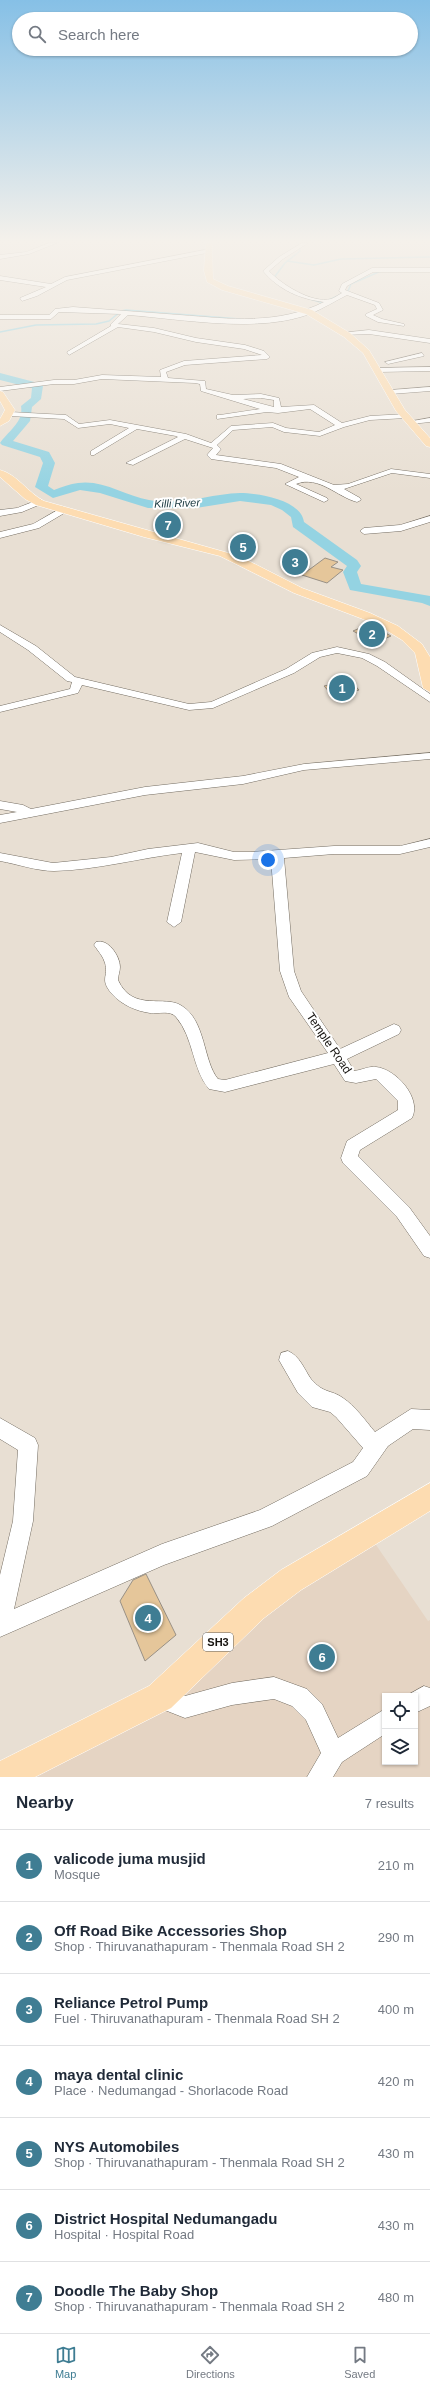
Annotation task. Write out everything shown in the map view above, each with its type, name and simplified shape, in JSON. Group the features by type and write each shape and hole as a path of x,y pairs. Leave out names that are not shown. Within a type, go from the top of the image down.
{"main road":[{"path":"332,326 344,333 366,352 408,419 428,439"},
{"path":"0,394 8,403 10,414 0,423"},
{"path":"0,473 13,480 25,495 38,502 149,535 224,554 248,563 306,594 367,616 401,634 417,647 426,661 425,678 430,688"},
{"name":"SH3","path":"2,1777 160,1697 254,1608 291,1580 430,1496"}],"street":[{"path":"69,353 116,326 154,330 196,340 245,347 262,352 267,357 184,363 162,371 165,380"},
{"path":"344,333 374,333 430,341"},
{"path":"376,367 422,355"},
{"path":"376,367 430,369"},
{"path":"0,389 54,382 74,382 102,377 202,382 203,390 270,410 278,411 308,407 342,425"},
{"path":"391,392 430,389"},
{"path":"230,397 261,396 277,399 278,411"},
{"path":"220,417 270,410"},
{"path":"10,414 43,417 66,417 75,425 110,422 186,436 213,445 217,449 211,455 214,457 278,466 328,487 337,488 391,471 430,476"},
{"path":"213,445 231,428 273,425 284,430 316,434 342,425 370,418 430,420"},
{"path":"94,453 135,427"},
{"path":"138,450 172,433"},
{"path":"130,463 186,436"},
{"path":"96,442 119,448"},
{"path":"305,478 289,484 324,500"},
{"path":"337,488 357,500"},
{"path":"0,513 19,510 38,502"},
{"path":"0,535 36,526 63,510"},
{"path":"364,531 401,528 430,519"},
{"path":"0,628 32,648 63,674 77,680 189,707 200,708 213,705 290,671 316,655 337,650 365,656 381,664 430,699"},
{"path":"0,709 74,691 77,688 77,680"},
{"path":"0,820 146,791 243,780 304,767 430,756"},
{"path":"0,805 23,809 30,814"},
{"path":"0,856 53,867 111,862 148,852 189,848 218,850 234,856 334,850 400,850 430,843"},
{"path":"174,922 189,848"},
{"name":"Temple Road","path":"277,854 287,972 294,993 350,1077 359,1078 373,1072 381,1073 406,1099 406,1113 353,1146 349,1158 404,1212 430,1250"},
{"path":"101,946 109,955 113,967 110,977 112,984 132,1003 156,1008 170,1007 179,1010 187,1020 209,1079 214,1085 225,1086 337,1056 394,1030"},
{"path":"288,1360 305,1386 319,1400 334,1403 343,1410 375,1447"},
{"path":"0,1626 162,1555 265,1519 360,1469 381,1439 411,1419 430,1420"},
{"path":"0,1428 28,1445 23,1522 0,1621"},
{"path":"160,1697 185,1707 232,1694 274,1688 299,1697 314,1712 334,1754"},
{"path":"319,1777 334,1754 382,1723"}],"shaded area":[{"path":"372,1539 428,1621 430,1620 430,1777 24,1777 261,1612"}],"building":[{"path":"325,558 338,562 331,567 343,570 327,583 302,575"},
{"path":"369,624 391,636 375,643 353,631"},
{"path":"350,680 359,690 333,696 324,686"},
{"path":"146,1574 176,1635 145,1661 120,1601 133,1580"}],"waterway":[{"path":"0,332 31,326"},
{"name":"Killi River","path":"0,376 13,381 38,386 36,399 26,406 27,412 24,421 6,443 45,455 49,463 41,487 53,494 79,486 102,489 148,504 196,504 240,497 273,502 287,507 297,516 298,524 352,563 354,566 350,572 355,587 426,599 430,602"}],"place":[{"name":"Doodle The Baby Shop","path":"168,525"},
{"name":"NYS Automobiles","path":"243,547"},
{"name":"Reliance Petrol Pump","path":"295,562"},
{"name":"Off Road Bike Accessories Shop","path":"372,634"},
{"name":"valicode juma musjid","path":"342,688"},
{"name":"maya dental clinic","path":"148,1618"},
{"name":"District Hospital Nedumangadu","path":"322,1657"}]}
